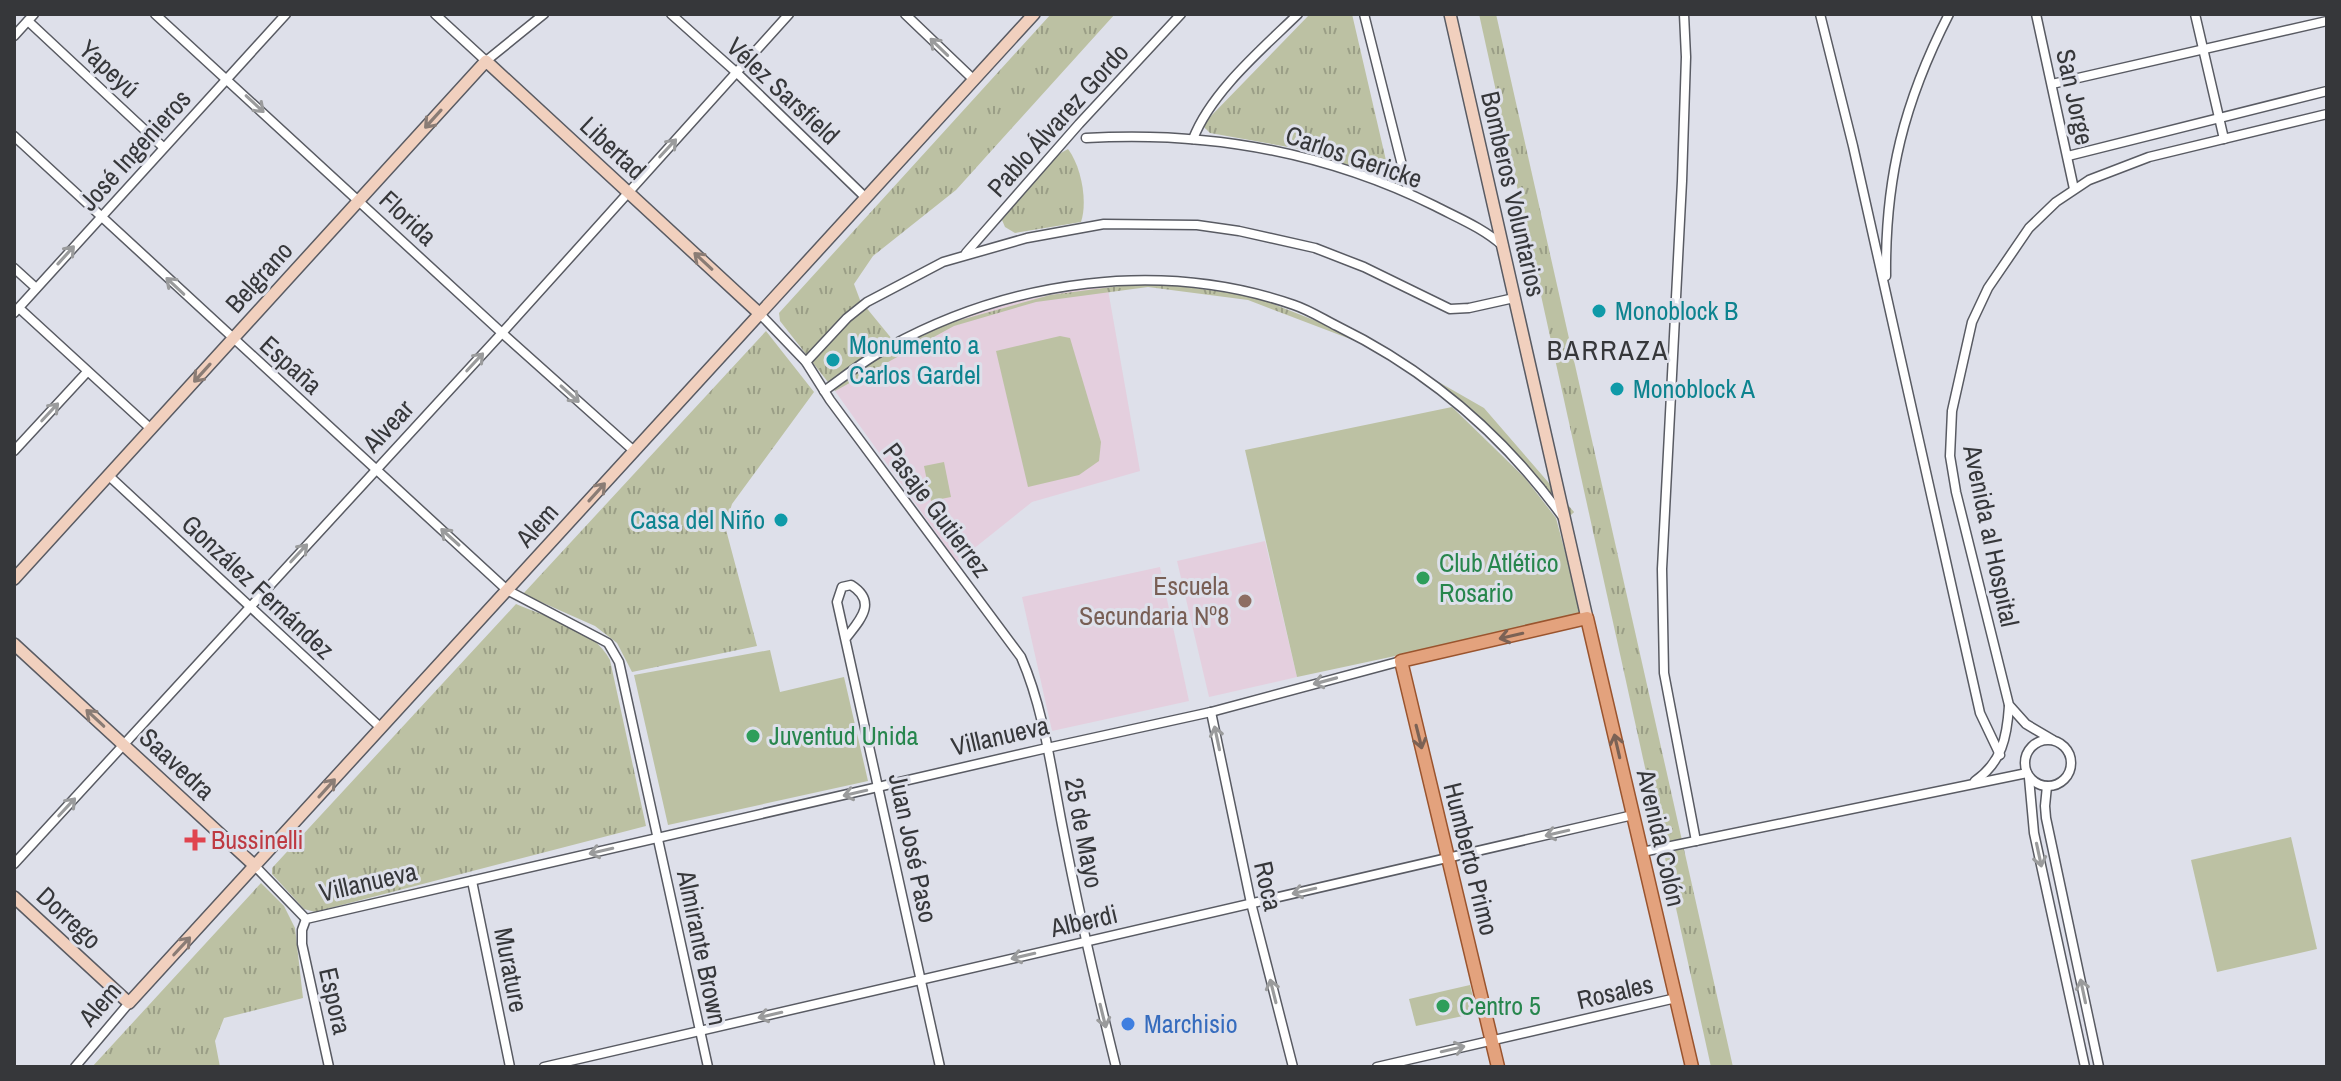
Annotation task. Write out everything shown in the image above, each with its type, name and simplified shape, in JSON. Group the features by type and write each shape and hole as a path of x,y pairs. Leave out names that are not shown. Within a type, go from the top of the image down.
{"main road":[{"name":"Alem","path":"129,1003 1034,14"},
{"name":"Bomberos Voluntarios","path":"1450,14 1587,618"},
{"name":"Libertad","path":"486,61 760,314"},
{"name":"Belgrano","path":"14,579 486,61"},
{"name":"Villanueva","path":"1401,661 1587,618"},
{"name":"Avenida Colón","path":"1587,618 1692,1067"},
{"name":"Saavedra","path":"14,644 255,866"},
{"name":"Humberto Primo","path":"1401,661 1498,1067"},
{"name":"Dorrego","path":"14,897 129,1003"}],"street":[{"name":"Florida","path":"155,14 634,451"},
{"name":"José Ingenieros","path":"16,311 286,14"},
{"name":"Libertad","path":"435,14 486,61"},
{"name":"Belgrano","path":"486,61 544,14"},
{"name":"Vélez Sarsfield","path":"671,14 866,198"},
{"name":"Alvear","path":"14,864 502,333 789,14"},
{"path":"905,14 974,80"},
{"name":"Pablo Álvarez Gordo","path":"965,254 1181,14"},
{"path":"1193,139 1201,119 1213,102 1298,14"},
{"path":"1364,14 1409,193"},
{"path":"1684,14 1685,102 1662,569 1662,644 1669,702 1696,841"},
{"path":"1820,14 1853,146 1980,713 2000,755"},
{"path":"1886,293 1888,209 1901,132 1914,88 1949,14"},
{"name":"San Jorge","path":"2036,14 2074,189"},
{"path":"2195,14 2224,139"},
{"path":"14,36 31,17"},
{"name":"Yapeyú","path":"31,17 163,147"},
{"path":"2052,84 2327,21"},
{"path":"2068,156 2327,91"},
{"name":"Avenida al Hospital","path":"2009,705 1956,492 1950,456 1952,411 1972,322 1988,288 2029,228 2050,207 2106,171 2327,114"},
{"name":"Carlos Gericke","path":"1086,138 1133,135 1193,139 1300,155 1409,193 1489,234 1503,246"},
{"name":"España","path":"14,136 507,590"},
{"path":"806,362 847,318 867,302 917,274 965,254 1104,224 1197,225 1315,248 1364,267 1450,309 1514,298"},
{"path":"14,268 36,288"},
{"path":"824,391 888,347 947,320 1012,297 1115,280 1179,282 1216,287 1294,305 1367,341 1412,369 1467,410 1514,455 1562,516 1567,531"},
{"path":"16,311 151,429"},
{"name":"Pasaje Gutierrez","path":"760,314 806,362 824,391 1021,657 1029,676 1047,748"},
{"path":"14,451 87,372"},
{"name":"González Fernández","path":"108,475 381,728"},
{"name":"Juan José Paso","path":"846,638 864,611 865,599 861,591 851,585 842,587 837,602 940,1067"},
{"name":"Almirante Brown","path":"507,590 608,643 617,655 708,1067"},
{"name":"Villanueva","path":"302,944 302,926 306,919 1211,712 1401,661"},
{"path":"1971,783 1987,772 2000,755 2007,731 2009,705"},
{"path":"1642,852 1971,783 2028,776 2047,786 2061,782 2072,766 2068,751 2062,744 2026,724 2009,705"},
{"name":"Roca","path":"1211,712 1251,903 1293,1067"},
{"path":"2053,740 2042,740 2031,747 2025,761 2034,833 2085,1067"},
{"name":"25 de Mayo","path":"1047,748 1085,942 1116,1067"},
{"path":"2047,786 2046,818 2099,1067"},
{"name":"Alberdi","path":"544,1067 1633,815"},
{"name":"Saavedra","path":"255,866 306,919"},
{"name":"Murature","path":"472,881 510,1067"},
{"name":"Espora","path":"302,944 329,1067"},
{"name":"Rosales","path":"1377,1067 1676,998"},
{"name":"Alem","path":"75,1067 129,1003"}],"shaded area":[{"path":"1107,284 1140,471 1032,502 957,562 835,391 896,349 949,322 1013,302"},
{"path":"1265,541 1297,677 1209,697 1177,561"},
{"path":"1160,567 1189,701 1052,731 1022,597"}],"green space":[{"path":"1051,14 1115,14 956,190 873,256 854,284 860,300 892,339 1050,295 1150,282 1253,296 1367,341 1484,408 1574,512 1565,521 1483,431 1387,353 1248,300 1148,287 1036,302 954,326 835,391 780,321 779,313"},
{"path":"1310,14 1352,14 1388,169 1376,177 1305,150 1210,133 1204,127 1209,118"},
{"path":"1479,14 1496,14 1733,1067 1711,1067"},
{"path":"1068,149 1082,184 1084,204 1081,222 1015,233 1005,227 1002,220 1013,203 1059,154"},
{"path":"766,331 814,392 732,504 725,526 757,646 632,672 617,643 595,626 523,594"},
{"path":"1060,336 1070,338 1101,442 1099,461 1079,475 1028,487 996,351"},
{"name":"Club Atlético Rosario","path":"1452,407 1525,478 1556,518 1582,616 1297,677 1245,450"},
{"path":"944,462 951,497 931,501 924,466"},
{"path":"516,604 581,631 610,660 646,826 315,912 304,909 272,874 272,868"},
{"name":"Juventud Unida","path":"770,650 780,692 844,677 868,781 668,825 634,675"},
{"path":"2291,837 2317,949 2217,972 2191,860"},
{"path":"261,883 284,906 295,928 303,998 224,1018 215,1041 220,1067 92,1067"},
{"name":"Centro 5","path":"1470,985 1477,1013 1416,1026 1409,999"}],"place":[{"name":"Monoblock B","path":"1599,311"},
{"name":"Monumento a Carlos Gardel","path":"833,360"},
{"name":"Monoblock A","path":"1617,389"},
{"name":"Casa del Niño","path":"781,520"},
{"name":"Club Atlético Rosario","path":"1423,578"},
{"name":"Escuela Secundaria Nº8","path":"1245,601"},
{"name":"Juventud Unida","path":"753,736"},
{"name":"Bussinelli","path":"195,840"},
{"name":"Centro 5","path":"1443,1006"},
{"name":"Marchisio","path":"1128,1024"}],"district":[{"name":"BARRAZA","path":"1608,350"}]}
